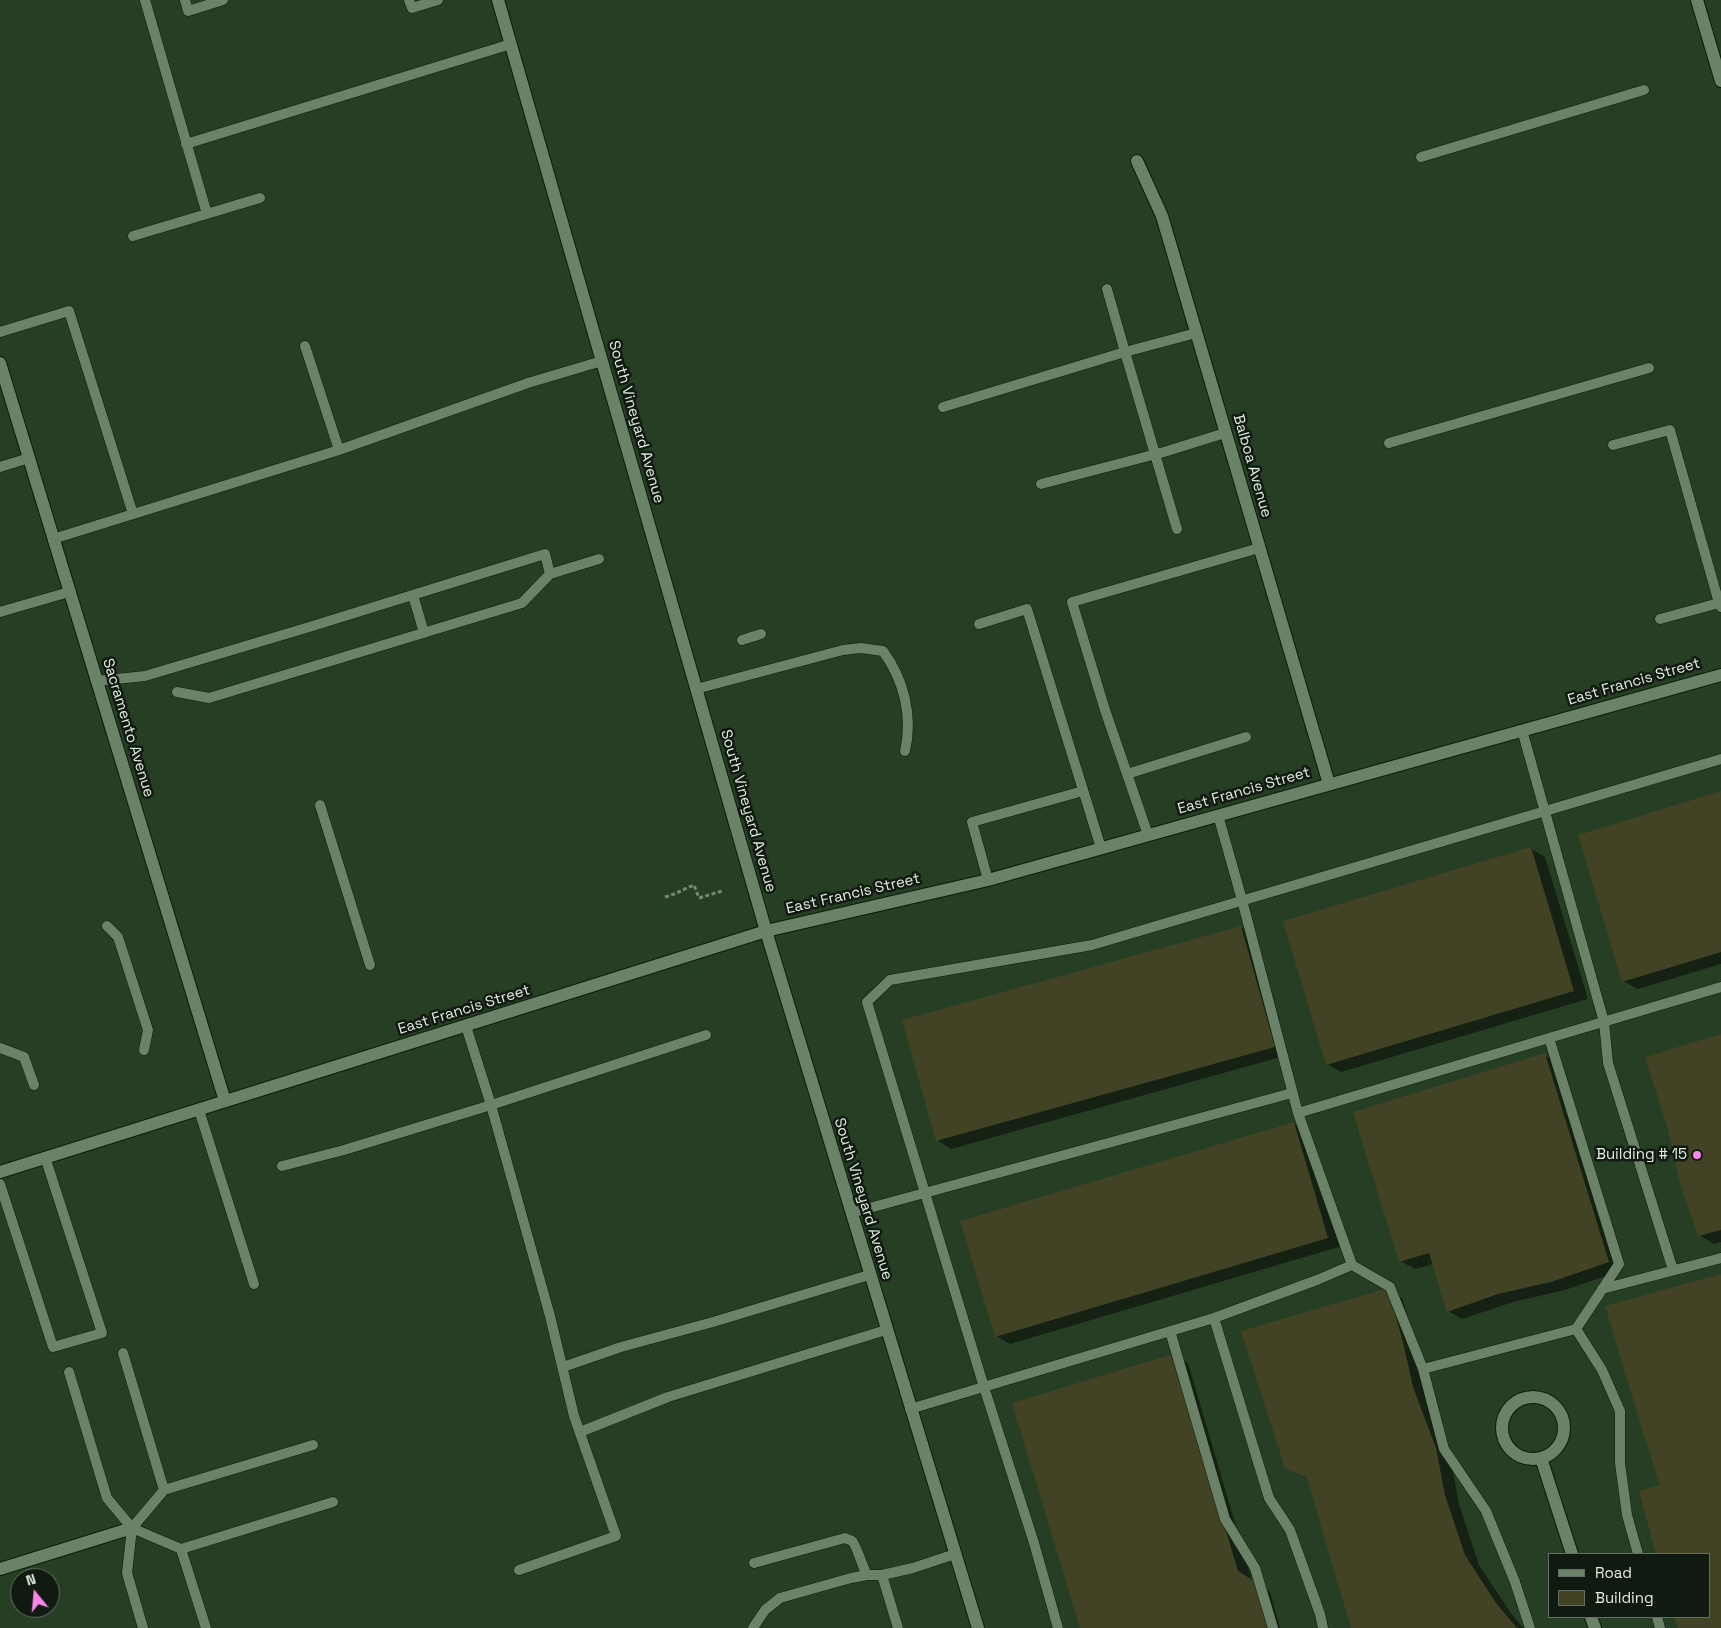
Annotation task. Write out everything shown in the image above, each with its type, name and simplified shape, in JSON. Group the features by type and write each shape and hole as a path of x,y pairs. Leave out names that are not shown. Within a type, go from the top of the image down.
{"street":[{"name":"South Vineyard Avenue","path":"498,0 766,931 850,1213 978,1628"},
{"path":"1697,0 1721,80"},
{"name":"Balboa Avenue","path":"1137,160 1162,216 1329,784"},
{"name":"Sacramento Avenue","path":"0,363 225,1102"},
{"name":"East Francis Street","path":"0,1172 766,931 988,880 1721,674"},
{"path":"1537,1396 1549,1400 1558,1409 1564,1420 1565,1432 1561,1444 1552,1453 1542,1458 1529,1459 1517,1455 1508,1447 1502,1436 1502,1424 1506,1412 1514,1403 1525,1397 1537,1396"},
{"path":"1542,1458 1572,1553"},
{"path":"0,1569 132,1528"}],"lane":[{"path":"144,0 207,214"},
{"path":"185,0 188,11 223,0"},
{"path":"409,0 412,8 438,0"},
{"path":"186,144 511,44"},
{"path":"1421,157 1644,90"},
{"path":"132,236 260,198"},
{"path":"1107,289 1177,529"},
{"path":"0,332 69,311 133,514"},
{"path":"942,407 1125,352 1196,333"},
{"path":"305,346 339,450"},
{"path":"53,539 339,450 528,383 602,361"},
{"path":"1388,444 1649,368"},
{"path":"1613,445 1670,430 1720,606 1660,619"},
{"path":"1042,484 1225,433"},
{"path":"0,467 29,458"},
{"path":"1148,835 1105,710 1072,602 1259,548"},
{"path":"97,681 145,676 545,554 550,574"},
{"path":"176,692 209,698 522,603 550,574 599,559"},
{"path":"0,612 69,592"},
{"path":"413,595 424,633"},
{"path":"980,624 1027,609 1101,848"},
{"path":"742,640 762,634"},
{"path":"696,689 843,650 861,648 883,651 894,665 906,701 909,736 905,751"},
{"path":"1522,730 1604,1022 1608,1063 1673,1270"},
{"path":"1127,774 1246,737"},
{"path":"1058,1628 1034,1542 984,1387 868,1002 890,980 1092,945 1721,759"},
{"path":"988,880 972,822 1083,791"},
{"path":"320,805 370,966"},
{"path":"1218,815 1292,1093 1352,1265 1390,1288 1423,1368 1444,1449 1486,1511 1515,1582 1530,1628"},
{"path":"107,926 118,937 148,1030 144,1050"},
{"path":"1298,1113 1721,987"},
{"path":"466,1026 491,1105 550,1316 574,1416 616,1536 519,1570"},
{"path":"282,1166 344,1150 491,1105 706,1035"},
{"path":"1423,1368 1576,1329 1618,1264 1549,1038"},
{"path":"0,1048 24,1057 34,1085"},
{"path":"850,1213 1292,1093"},
{"path":"199,1110 254,1284"},
{"path":"0,1184 53,1347 102,1333 45,1157"},
{"path":"1602,1289 1721,1258"},
{"path":"910,1409 1214,1318 1318,1280 1352,1265"},
{"path":"563,1367 621,1347 713,1322 869,1275"},
{"path":"1214,1318 1269,1498 1290,1530 1320,1614 1323,1628"},
{"path":"1576,1329 1602,1370 1620,1411 1620,1463 1627,1515 1638,1553"},
{"path":"580,1432 668,1398 886,1330"},
{"path":"1170,1331 1225,1520 1255,1568 1273,1628"},
{"path":"123,1353 164,1490"},
{"path":"70,1372 107,1498 132,1528 182,1549 333,1502"},
{"path":"143,1628 127,1572 132,1528 164,1490 313,1445"},
{"path":"754,1563 845,1538 852,1541 856,1546 861,1565 867,1575"},
{"path":"182,1549 206,1628"},
{"path":"753,1628 766,1610 780,1598 867,1575 882,1575 913,1568 955,1554"},
{"path":"882,1575 898,1628"}],"path":[{"path":"665,897 677,894 681,890 694,885 699,898 722,890"}],"shaded area":[{"path":"0,0 1721,0 1721,1628 0,1628"}],"building":[{"path":"1721,791 1721,952 1622,982 1578,835"},
{"path":"1531,847 1574,991 1326,1065 1283,921"},
{"path":"1241,926 1275,1047 936,1141 902,1020"},
{"name":"Building # 15","path":"1721,1034 1721,1230 1698,1236 1680,1184 1667,1126 1645,1057"},
{"path":"1545,1053 1609,1262 1551,1282 1498,1294 1447,1312 1429,1253 1399,1262 1353,1112"},
{"path":"1294,1122 1328,1238 995,1337 960,1221"},
{"path":"1721,1274 1721,1628 1678,1628 1674,1618 1711,1618 1711,1553 1656,1553 1639,1491 1660,1485 1605,1306"},
{"path":"1388,1288 1413,1387 1436,1448 1445,1495 1465,1555 1496,1603 1517,1628 1351,1628 1307,1478 1285,1468 1241,1331"},
{"path":"1173,1354 1238,1571 1256,1582 1269,1628 1080,1628 1012,1403"}],"place":[{"name":"Building # 15","path":"1697,1155"}]}
